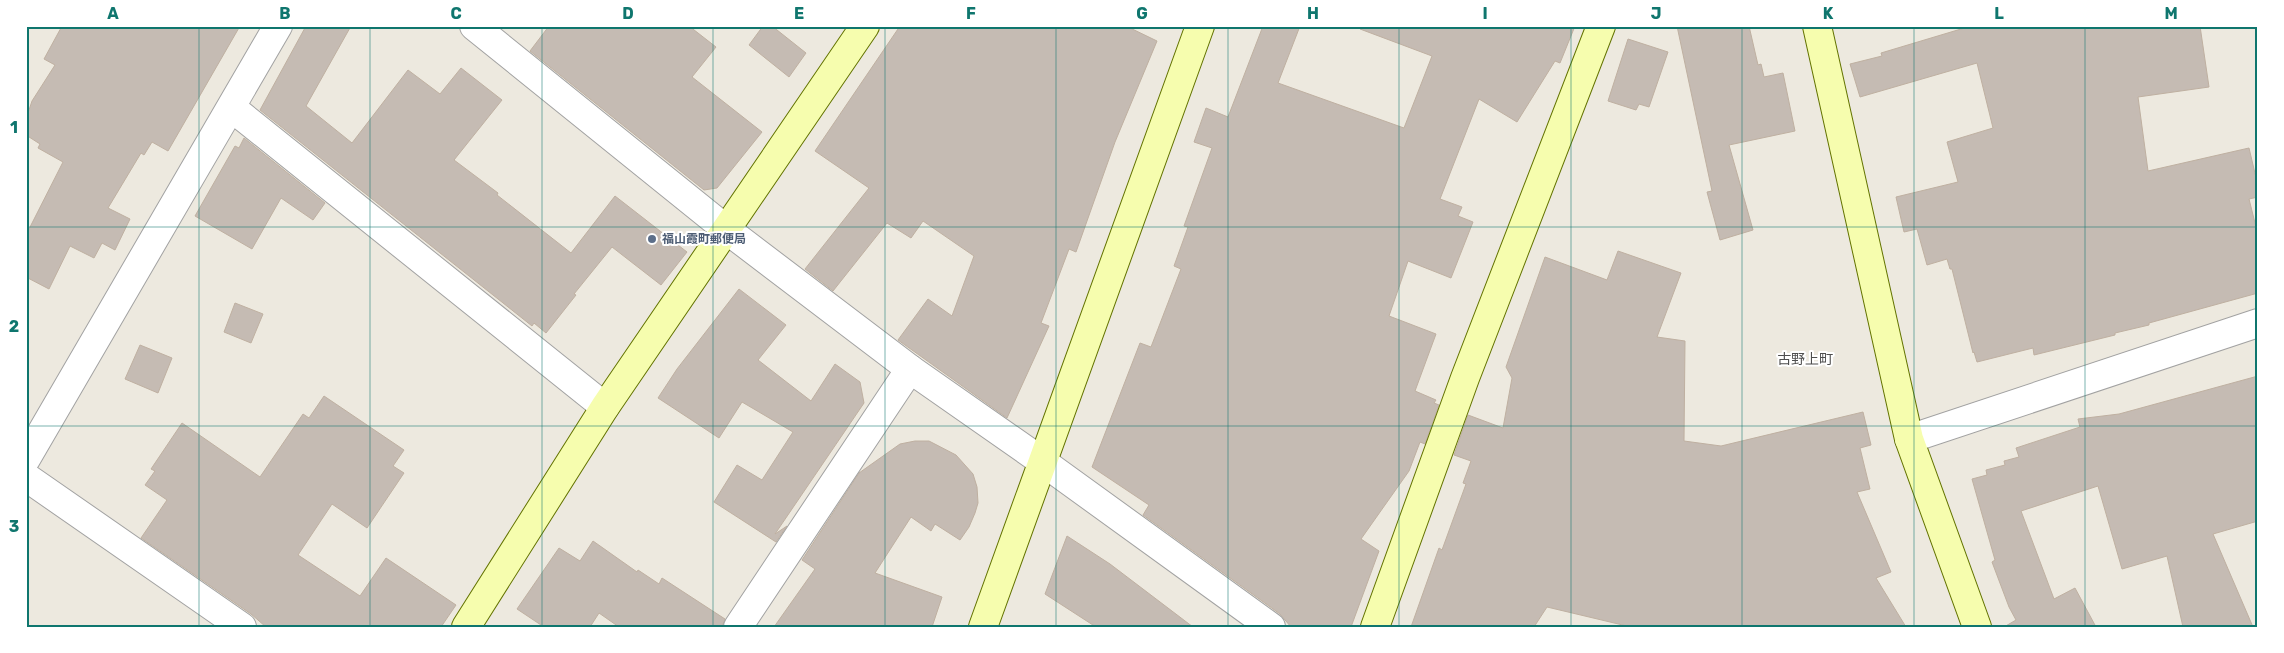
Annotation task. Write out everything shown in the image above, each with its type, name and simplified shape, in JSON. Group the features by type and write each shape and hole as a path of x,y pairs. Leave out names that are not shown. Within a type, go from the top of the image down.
{"street":[{"path":"26,459 278,26"},
{"path":"474,26 727,230 910,370 1043,462 1270,627"},
{"path":"466,627 605,407 866,26"},
{"path":"983,627 1200,26"},
{"path":"1374,627 1465,378 1602,26"},
{"path":"1817,26 1909,439 1977,627"},
{"path":"232,108 605,407"},
{"path":"1909,439 2258,323"},
{"path":"738,627 910,370"},
{"path":"26,477 242,627"}],"building":[{"path":"62,26 240,26 168,151 152,142 144,155 141,153 108,208 130,219 115,250 102,243 94,258 70,246 49,289 26,277 26,235 63,162 38,148 40,144 26,135 26,119 32,101 55,65 44,59"},
{"path":"306,26 351,26 306,106 352,143 408,70 440,94 461,68 502,100 454,160 498,193 497,195 571,253 615,196 687,252 661,285 612,247 574,294 576,295 546,333 534,323 532,326 260,110"},
{"path":"549,26 689,26 716,47 692,77 762,132 717,188 704,190 530,51"},
{"path":"763,26 772,26 806,53 789,77 749,45"},
{"path":"900,26 1126,26 1157,41 1115,142 1076,252 1069,249 1041,323 1049,326 1007,418 898,340 928,299 952,316 974,256 923,221 911,238 887,223 833,291 805,269 869,188 815,151"},
{"path":"1263,26 1300,26 1278,83 1404,128 1432,56 1360,29 1360,26 1575,26 1560,63 1555,61 1517,122 1479,99 1440,199 1462,207 1458,216 1473,222 1451,278 1408,261 1389,316 1436,334 1415,391 1436,400 1434,403 1439,405 1425,444 1420,442 1409,471 1361,539 1379,551 1351,627 1291,627 1280,614 1143,515 1149,505 1092,467 1140,343 1151,347 1181,269 1174,266 1188,227 1184,226 1212,148 1194,142 1206,108 1228,117"},
{"path":"1677,26 1749,26 1758,65 1761,64 1764,77 1783,73 1795,131 1729,145 1753,230 1720,240 1707,192 1712,191"},
{"path":"1971,26 2200,26 2209,87 2138,97 2148,171 2249,148 2258,186 2258,197 2249,199 2258,235 2258,293 2149,323 2149,325 2115,333 2115,335 2034,355 2033,348 1977,362 1973,353 1952,269 1950,269 1947,259 1927,265 1917,229 1904,232 1896,197 1958,182 1947,142 1993,128 1977,63 1860,97 1850,64 1882,56 1881,53"},
{"path":"1628,39 1668,52 1649,107 1639,104 1636,110 1608,101"},
{"path":"244,138 325,203 313,220 281,198 252,249 195,216 235,146 239,148"},
{"path":"1618,251 1681,273 1657,337 1685,341 1684,441 1721,446 1863,412 1871,445 1860,448 1870,489 1857,492 1891,572 1876,578 1906,627 1631,627 1547,607 1534,627 1411,627 1439,548 1442,550 1466,484 1463,483 1471,461 1454,455 1468,415 1503,428 1512,378 1506,367 1545,257 1607,280"},
{"path":"739,289 786,325 758,360 811,401 835,364 860,382 864,403 775,534 787,526 776,542 714,502 737,465 762,480 793,432 742,402 719,438 658,398 677,369"},
{"path":"235,303 263,314 251,343 224,332"},
{"path":"140,345 172,358 158,393 125,379"},
{"path":"2258,376 2258,521 2213,534 2253,627 2183,627 2167,556 2122,569 2098,486 2021,511 2054,599 2075,588 2096,627 2004,627 2016,620 1992,562 1995,560 1972,479 1987,475 1986,470 2005,465 2004,461 2019,457 2016,448 2080,427 2078,419 2119,414"},
{"path":"324,396 404,450 393,466 404,473 367,528 332,504 298,555 360,596 386,558 456,605 441,627 266,627 251,614 141,538 167,500 145,485 155,471 151,469 182,423 260,477 303,414 309,418"},
{"path":"929,441 956,455 973,474 977,487 978,503 975,513 969,527 960,540 935,524 931,531 911,517 875,573 942,597 932,627 774,627 815,569 802,560 859,473 900,444"},
{"path":"1067,536 1110,564 1193,627 1096,627 1045,594"},
{"path":"593,541 637,572 638,570 659,584 662,578 725,619 722,627 619,627 599,613 590,627 544,627 517,609 559,548 580,561"}],"place":[{"name":"福山霞町郵便局","path":"652,239"}],"district":[{"name":"古野上町","path":"1805,359"}]}
